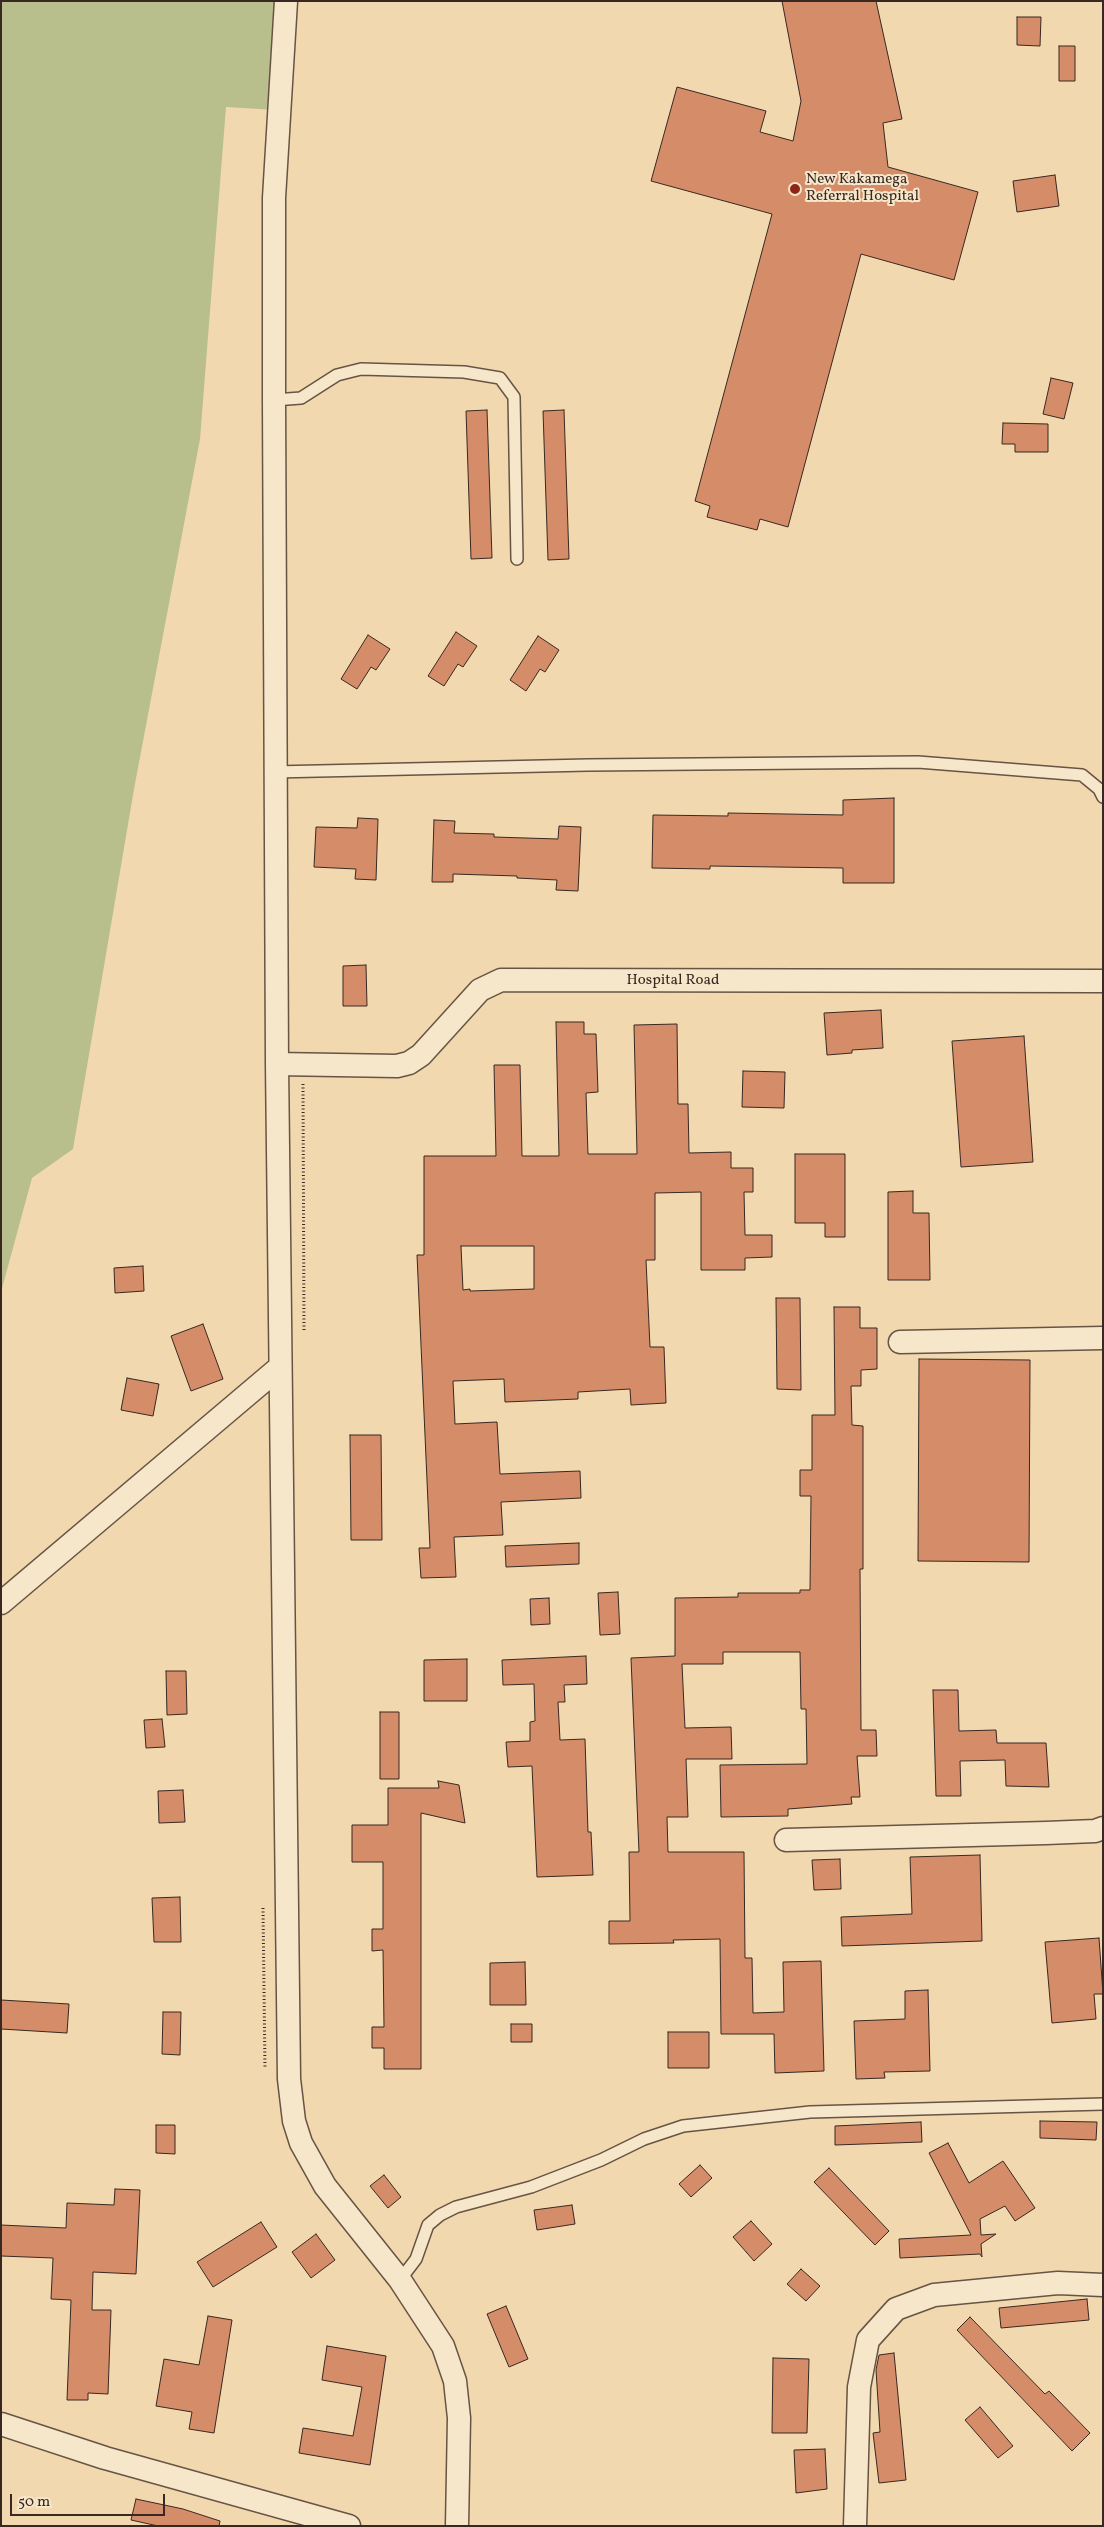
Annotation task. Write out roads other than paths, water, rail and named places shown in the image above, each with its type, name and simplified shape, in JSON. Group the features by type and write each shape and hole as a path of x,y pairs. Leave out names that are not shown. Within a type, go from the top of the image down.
{"street":[{"path":"286,1 274,198 274,772 287,2044 294,2121 301,2143 325,2186 400,2280 443,2346 455,2381 459,2418 458,2526"},
{"name":"Hospital Road","path":"277,1064 397,1066 409,1063 421,1055 480,990 501,980 1103,982"},
{"path":"900,1342 1103,1338"},
{"path":"1,1603 280,1367"},
{"path":"786,1840 1046,1834 1095,1831 1103,1828"},
{"path":"854,2526 860,2387 868,2340 896,2309 934,2294 1058,2283 1103,2285"},
{"path":"1,2424 105,2458 350,2526"}],"lane":[{"path":"274,400 301,398 337,375 361,369 464,372 500,378 514,397 518,559"},
{"path":"274,772 588,765 918,762 1082,776 1099,789 1103,798"},
{"path":"400,2280 416,2259 428,2225 440,2215 456,2208 531,2187 601,2160 644,2139 683,2126 810,2112 1103,2104"}],"place":[{"name":"New Kakamega Referral Hospital","path":"795,189"}]}
